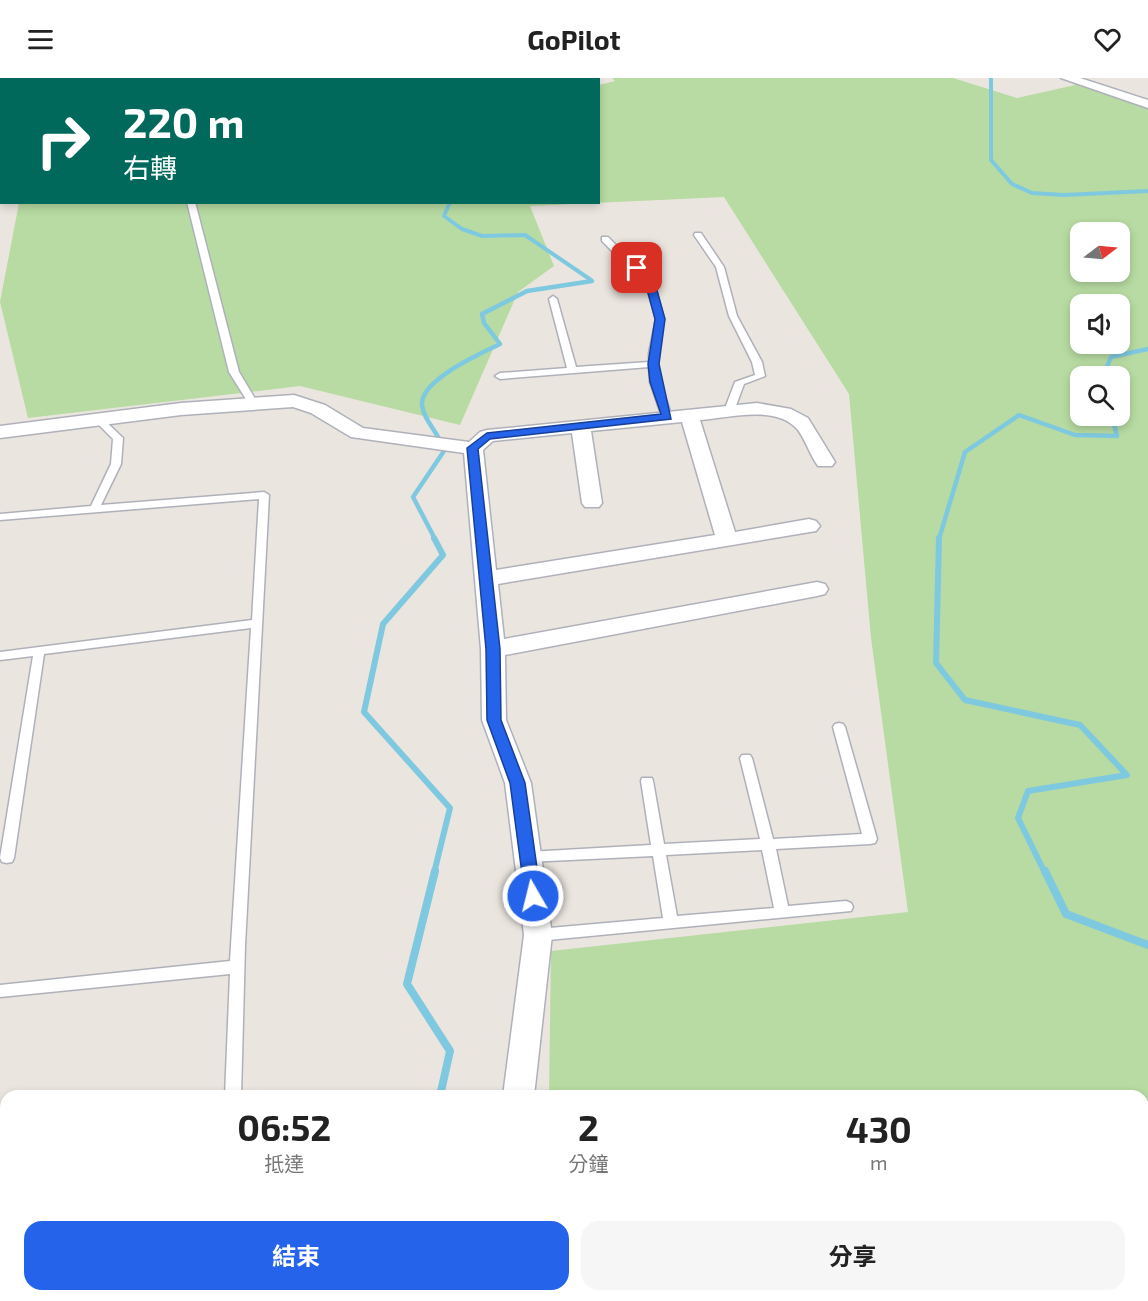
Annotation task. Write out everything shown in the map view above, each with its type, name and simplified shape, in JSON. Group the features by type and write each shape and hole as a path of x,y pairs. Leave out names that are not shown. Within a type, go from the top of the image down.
{"street":[{"path":"1067,78 1096,82 1148,104"},
{"path":"0,432 97,418 252,402 294,401 318,409 358,433 473,448 487,436 729,411 782,411 798,417 810,430 825,462"},
{"path":"689,415 727,540"},
{"path":"580,425 592,503"},
{"path":"473,448 493,649 494,720 518,783 538,935 520,1090"},
{"path":"486,579 809,526"},
{"path":"493,649 817,588"}],"lane":[{"path":"192,204 234,372 252,402"},
{"path":"698,235 720,267 733,316 757,362 760,376 740,382 729,411"},
{"path":"605,239 625,259 648,276 660,319 653,364 655,382 667,417"},
{"path":"553,299 572,369"},
{"path":"500,376 653,364"},
{"path":"95,508 116,464 118,438 97,418"},
{"path":"0,517 264,495 236,967 233,1090"},
{"path":"0,656 258,623"},
{"path":"7,858 39,652"},
{"path":"528,857 870,839 839,728"},
{"path":"746,758 768,844 782,913"},
{"path":"647,781 671,923"},
{"path":"538,935 846,907"},
{"path":"0,991 236,967"}],"green space":[{"path":"612,78 953,78 1017,98 1084,83 1148,106 1148,1090 549,1090 551,951 908,912 871,638 849,394 724,197 600,203 600,85 615,81"},
{"path":"19,204 573,204 530,206 554,266 518,292 460,425 300,386 28,418 0,302"}],"waterway":[{"path":"991,78 991,160 1012,184 1032,193 1064,195 1148,191"},
{"path":"449,204 444,216 462,229 482,236 525,235 591,280"},
{"path":"435,539 413,497 444,451 423,411 424,396 441,377 500,344 484,323 482,314 527,291 592,281 589,279"},
{"path":"1107,366 1111,357 1148,349"},
{"path":"939,539 965,452 1019,415 1075,435 1117,436 1114,426"},
{"path":"434,538 443,555 383,624 364,712 450,808 434,873"},
{"path":"939,538 936,663 965,700 1080,725 1127,775 1028,791 1018,818 1045,873"},
{"path":"435,871 407,984 450,1051 441,1090"},
{"path":"1045,871 1066,914 1148,945"}],"route":[{"path":"533,896 518,783 494,720 493,649 473,448 487,436 667,417 655,382 653,364 653,352 660,319 648,276 637,268"}]}
